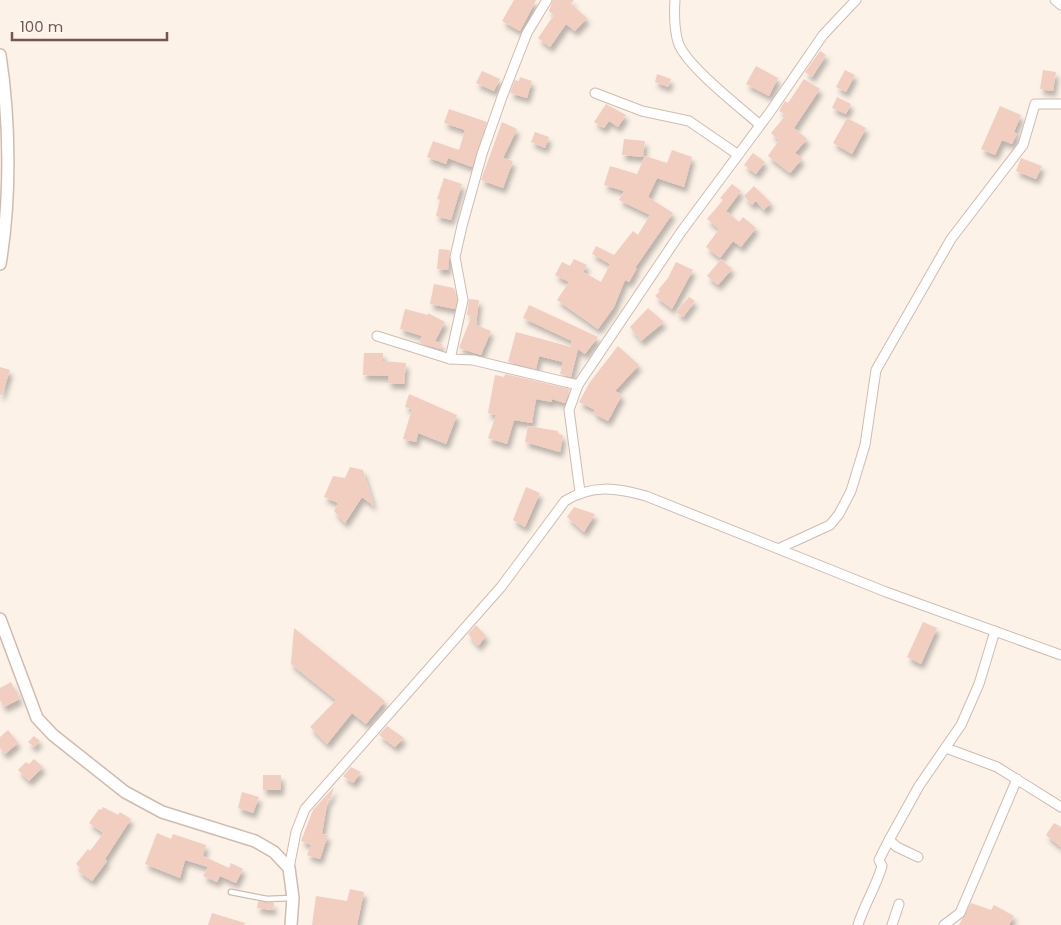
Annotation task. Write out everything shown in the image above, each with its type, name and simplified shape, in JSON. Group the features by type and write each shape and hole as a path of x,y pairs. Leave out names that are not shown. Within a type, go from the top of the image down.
{"street":[{"path":"450,359 463,300 455,257 462,226 482,154 502,97 527,33 547,0"},
{"path":"675,0 674,20 678,44 715,85 760,125"},
{"path":"580,492 569,410 578,385 640,291 737,154 760,125 823,35 856,0"},
{"path":"1055,0 1061,5"},
{"path":"0,55 5,90 7,172 0,264"},
{"path":"595,93 642,110 689,121 737,154"},
{"path":"780,548 830,525 839,514 851,491 865,444 876,370 892,340 951,239 1023,145 1035,104 1061,104"},
{"path":"377,336 450,359 473,360 578,385"},
{"path":"291,925 293,898 289,868 296,832 305,809 500,587 565,501 580,492 619,488 637,493 780,548 886,592 1061,655"},
{"path":"0,619 32,711 53,735 125,792 162,812 254,841 274,852 289,868"},
{"path":"858,925 882,866 879,860 889,840 919,786 961,725 972,702 995,631"},
{"path":"946,748 997,767 1061,807"},
{"path":"957,925 960,913 1016,778"},
{"path":"889,840 897,847 918,857"},
{"path":"892,925 899,904"},
{"path":"944,925 960,913"}],"lane":[{"path":"230,892 267,899 293,898"}],"building":[{"path":"514,0 536,0 520,31 502,21"},
{"path":"553,0 574,0 571,4 587,18 575,31 566,24 550,47 538,38 554,15 549,11"},
{"path":"820,51 826,55 812,77 805,72"},
{"path":"756,66 778,78 769,96 746,84"},
{"path":"845,70 855,75 846,92 836,87"},
{"path":"1043,70 1056,72 1053,91 1040,89"},
{"path":"482,71 500,79 494,91 476,83"},
{"path":"657,74 671,79 668,87 655,82"},
{"path":"520,77 532,81 527,98 510,93 515,80 519,81"},
{"path":"804,79 820,89 794,128 807,139 795,153 802,159 790,173 768,156 779,140 771,133 786,115 779,111 785,101 788,103"},
{"path":"837,97 851,104 846,114 832,108"},
{"path":"606,104 626,115 618,127 609,121 604,128 594,122"},
{"path":"1000,106 1021,115 1014,132 1017,134 1012,144 1002,140 995,155 981,149"},
{"path":"449,109 487,122 472,167 448,158 446,164 427,157 433,141 459,150 465,130 444,123"},
{"path":"847,118 866,128 852,154 833,143"},
{"path":"502,122 517,129 503,158 513,161 503,188 481,180"},
{"path":"535,132 549,137 545,148 531,142"},
{"path":"624,139 645,141 643,157 622,155"},
{"path":"672,150 692,157 684,187 657,178 648,197 673,213 635,268 637,268 629,282 625,280 614,307 598,329 557,300 569,282 555,275 562,262 570,266 574,259 587,265 583,272 601,282 610,264 592,254 596,246 614,255 633,231 638,235 650,215 619,200 624,191 604,185 610,166 637,174 645,156 667,163"},
{"path":"753,153 765,162 756,174 744,165"},
{"path":"1021,158 1042,166 1036,179 1016,171"},
{"path":"444,178 462,184 451,220 436,216 440,200 437,199"},
{"path":"732,184 741,191 726,211 739,222 743,217 756,228 741,247 733,241 720,258 706,247 719,229 707,219 723,200 720,198"},
{"path":"754,186 771,203 764,210 756,201 752,205 744,196"},
{"path":"439,249 450,250 448,270 437,269"},
{"path":"721,259 732,269 718,285 707,276"},
{"path":"676,262 693,270 672,309 655,296 660,291 658,290 668,278"},
{"path":"434,284 454,288 457,300 455,309 430,304"},
{"path":"689,297 695,301 683,317 676,312"},
{"path":"469,299 479,300 476,325 491,331 481,355 459,348 472,315 467,315"},
{"path":"529,305 598,337 585,354 578,349 571,377 560,374 563,362 539,356 536,369 508,362 516,332 571,347 572,341 523,318"},
{"path":"648,308 664,322 641,341 630,327"},
{"path":"405,309 428,315 428,313 445,322 435,341 442,344 440,349 419,343 422,336 400,329"},
{"path":"618,346 639,365 615,391 622,395 608,421 593,413 595,410 579,402 590,382"},
{"path":"364,353 383,353 383,361 406,363 404,384 388,383 389,376 363,375"},
{"path":"0,367 10,370 2,395 0,395"},
{"path":"505,374 570,389 565,403 552,399 552,402 536,399 532,423 514,420 507,444 488,438 496,415 488,413 495,375 504,377"},
{"path":"409,394 457,415 446,444 418,433 416,442 403,439 412,409 405,407"},
{"path":"528,426 558,431 563,436 560,452 525,442"},
{"path":"350,467 363,470 374,506 362,497 345,523 334,511 338,503 324,497 333,476 345,478"},
{"path":"526,487 540,493 525,527 513,520"},
{"path":"574,507 595,514 584,532 567,517"},
{"path":"923,622 937,628 921,664 907,657"},
{"path":"476,625 486,636 478,646 468,634"},
{"path":"294,628 385,701 366,724 352,713 327,744 310,727 336,700 291,664"},
{"path":"11,682 20,699 4,707 0,700 0,688"},
{"path":"387,726 404,738 395,747 379,735"},
{"path":"8,730 18,743 5,754 0,748 0,737"},
{"path":"34,736 40,741 34,747 28,742"},
{"path":"34,759 43,767 29,781 18,770 26,762 29,764"},
{"path":"351,767 361,772 353,783 343,776"},
{"path":"263,775 281,775 281,790 263,790"},
{"path":"334,787 330,800 328,799 322,834 328,835 320,859 307,855 311,845 301,841 313,810"},
{"path":"242,792 259,797 253,813 238,808"},
{"path":"103,807 118,815 120,812 131,819 105,859 107,861 92,881 78,871 80,868 76,864 88,849 90,851 102,835 102,832 89,823 99,809 101,810"},
{"path":"1054,823 1061,827 1061,847 1046,835"},
{"path":"157,833 171,839 173,834 206,845 203,856 229,868 231,863 243,869 236,883 220,876 217,882 203,876 208,867 185,860 180,878 145,864"},
{"path":"350,889 364,892 357,925 312,925 316,896 347,901"},
{"path":"258,901 274,903 273,910 257,908"},
{"path":"971,903 991,910 994,905 1014,916 1009,925 959,925"},
{"path":"212,913 245,923 244,925 208,925"}]}
